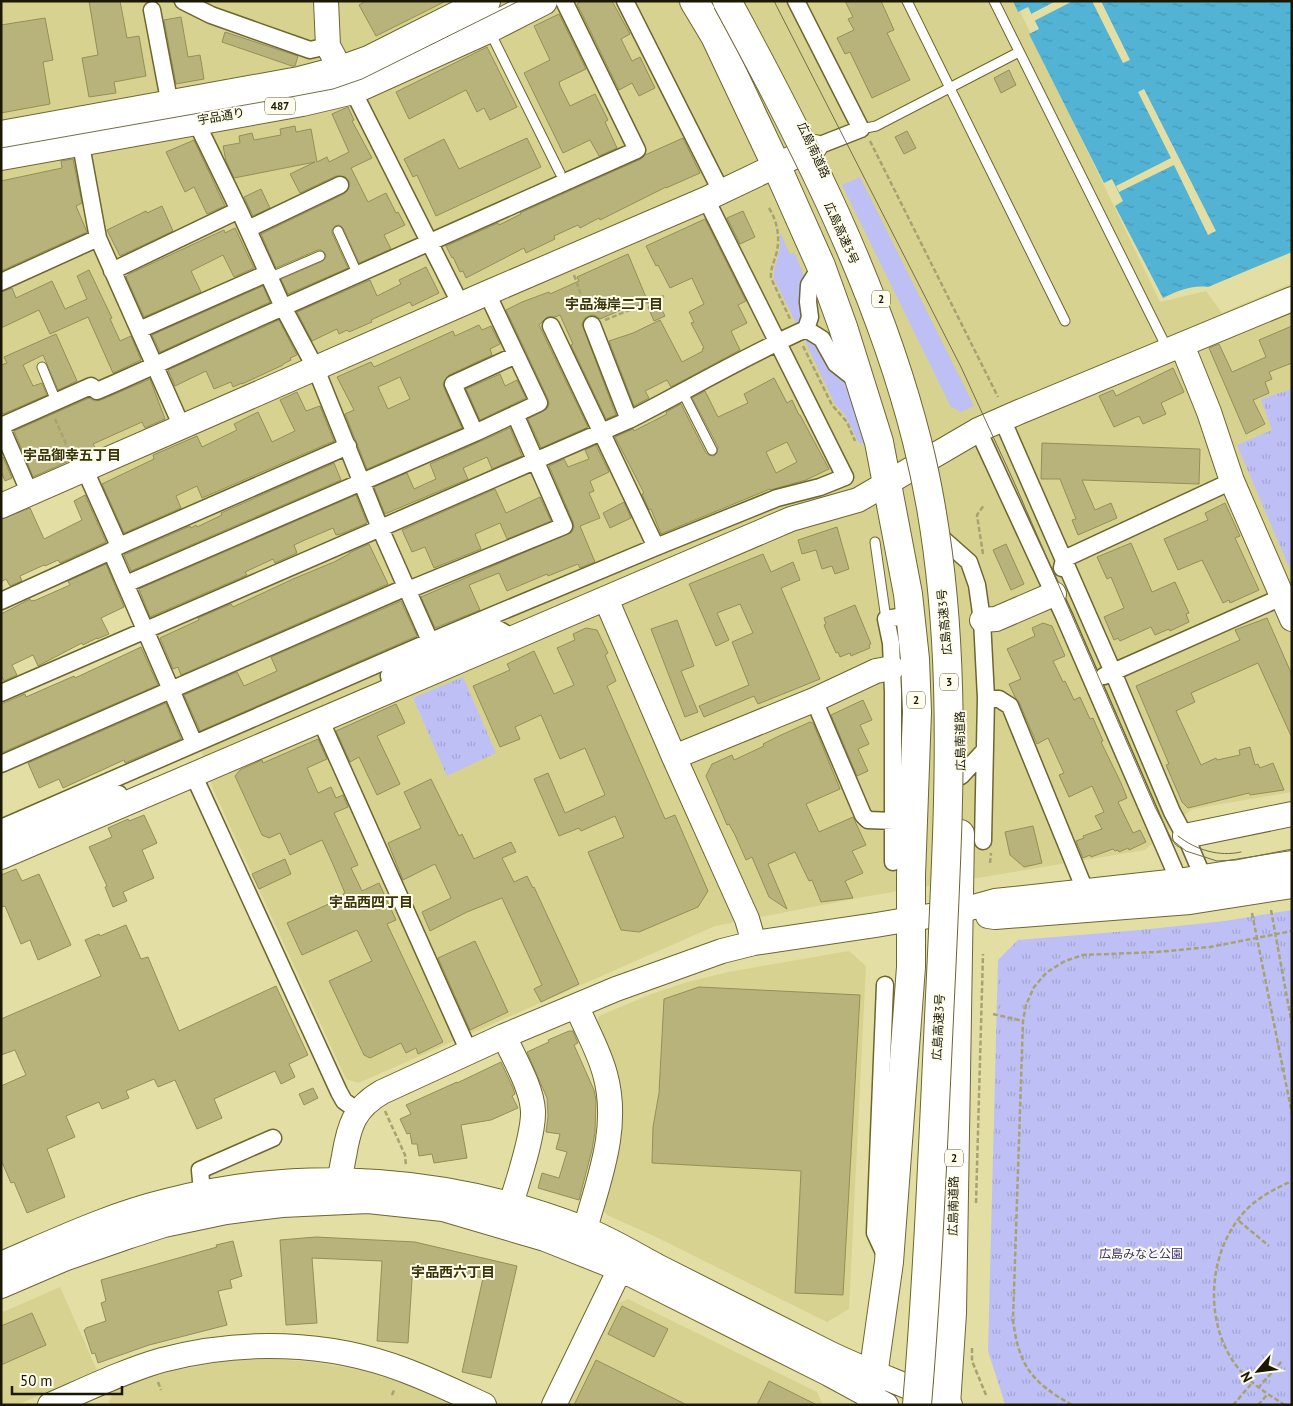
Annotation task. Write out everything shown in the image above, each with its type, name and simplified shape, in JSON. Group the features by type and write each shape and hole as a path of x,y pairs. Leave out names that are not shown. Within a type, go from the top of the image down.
{"highway":[{"name":"宇品通り","path":"1,135 79,132 199,120 302,102 483,14 543,1"},
{"name":"2","path":"694,1 715,36 821,266 879,442 908,594 898,617 915,659 916,703 904,819 911,919 911,967 888,1262 874,1397"},
{"name":"広島高速3号","path":"728,1 778,95 849,245 895,363 918,442 934,526 946,630 949,694 949,793 925,1310 917,1405"},
{"name":"広島南道路","path":"735,1 815,147 828,180 866,258 904,359 922,419 943,539 957,657 961,728 952,1314 947,1404"},
{"name":"宇品通り","path":"1,156 170,105 299,81 347,80"}],"street":[{"path":"183,1 211,15 310,50 328,46"},
{"path":"326,1 328,46 461,305"},
{"path":"30,494 1,426 91,386 97,391 155,366 637,150 564,1"},
{"path":"1,828 194,743 432,646 656,547 777,498 820,487 845,477 777,342 714,195 625,1"},
{"path":"1,506 30,494 78,462 182,427 714,195 815,147 865,134 796,1"},
{"path":"152,10 170,105"},
{"path":"199,120 200,130 283,307 316,369 380,528 432,646"},
{"path":"79,132 98,238 182,427"},
{"path":"248,229 340,185"},
{"path":"112,271 239,210"},
{"path":"1,282 98,238"},
{"path":"1,694 629,420 682,393 704,379 806,329 810,317 808,302 809,285 821,266"},
{"path":"139,330 269,276"},
{"path":"126,584 475,433 539,403 486,293"},
{"path":"1,857 791,519 858,500 978,430 1000,408 1176,348 1292,299"},
{"path":"592,325 629,420"},
{"path":"552,326 656,547"},
{"path":"806,329 822,338 836,364 861,383"},
{"path":"1176,348 1209,412 1232,481 1292,619"},
{"path":"475,433 453,384 516,355"},
{"path":"1000,408 1172,812 1203,877"},
{"path":"1,764 407,589 564,526 515,414"},
{"path":"978,430 1093,681 1178,881 1190,902"},
{"path":"1,602 115,548 348,446"},
{"path":"78,462 115,548 126,584 194,743"},
{"path":"1054,594 1064,559 1232,481"},
{"path":"943,539 969,562 977,585 982,620 986,698 983,841"},
{"path":"982,620 996,619 1054,594"},
{"path":"1093,681 1282,597"},
{"path":"606,599 747,919 754,944"},
{"path":"893,862 904,819 894,794 891,643 898,617"},
{"path":"392,689 389,676 432,646 498,628 513,638"},
{"path":"674,757 814,700 876,671 892,668"},
{"path":"986,698 999,699 1010,706 1085,890"},
{"path":"814,700 862,815 868,820 904,819"},
{"path":"320,719 469,1052"},
{"path":"960,776 985,750"},
{"path":"193,774 339,1092 344,1100 358,1111"},
{"path":"1,841 128,791 144,796"},
{"path":"1185,836 1292,814"},
{"path":"338,1191 348,1132 358,1111 364,1104 382,1092 504,1036 643,979 722,951 754,944 959,911 995,901 1178,881 1292,863"},
{"path":"1190,902 1203,877"},
{"path":"959,911 995,917 1190,902 1292,886"},
{"path":"885,984 875,1234 888,1262"},
{"path":"577,1007 605,1073 611,1114 607,1147 585,1229"},
{"path":"504,1036 528,1092 533,1111 531,1131 510,1204"},
{"path":"882,1067 905,1053"},
{"path":"202,1192 200,1170 274,1138"},
{"path":"1,1264 95,1224 165,1201 202,1192 279,1182 338,1191 368,1201 443,1209 545,1239 620,1269 874,1397 947,1404"},
{"path":"1,1286 64,1259 164,1225 338,1191 416,1185 510,1204 585,1229 729,1299 874,1397"},
{"path":"554,1405 620,1269"},
{"path":"50,1405 93,1396 150,1364 195,1352 255,1346 298,1347 336,1352 379,1362 403,1369 484,1405"}],"lane":[{"path":"994,1 1018,52 1176,348"},
{"path":"911,3 950,87 1065,321"},
{"path":"483,14 560,172"},
{"path":"865,134 876,126 1018,52"},
{"path":"338,232 358,275"},
{"path":"269,276 320,256"},
{"path":"42,367 53,403"},
{"path":"682,393 712,450"},
{"path":"874,542 898,617"}],"path":[{"path":"865,134 1000,408"},
{"path":"573,272 592,325 664,296"},
{"path":"53,403 78,462"},
{"path":"1271,910 1292,1025"},
{"path":"1252,913 1292,1114"},
{"path":"1072,1405 1053,1394 1035,1380 1023,1361 1016,1343 1013,1320 1023,1021 1026,1005 1034,987 1047,972 1065,961 1083,955 1175,950 1292,932"},
{"path":"976,1212 983,954"},
{"path":"993,1014 1023,1021"},
{"path":"384,1107 405,1155 406,1166"},
{"path":"1285,1405 1258,1388 1235,1364 1220,1334 1213,1301 1216,1268 1227,1236 1247,1209 1273,1189 1292,1181"},
{"path":"1239,1221 1268,1246"},
{"path":"972,1342 972,1361 986,1395"},
{"path":"1258,1388 1283,1360"},
{"path":"1233,1405 1253,1382"},
{"path":"1258,1405 1267,1394"}],"shaded area":[{"path":"1,1 1015,1 1160,302 1206,291 1222,313 1292,283 1292,792 1192,809 1145,850 869,896 715,926 358,1083 346,1079 213,789 197,736 111,554 118,545 85,468 29,493 1,432"},
{"path":"849,951 866,966 849,1309 827,1322 656,1237 607,1215 603,1209 620,1145 623,1115 619,1080 597,1022 599,1016 684,983 728,972"},
{"path":"60,1287 97,1370 17,1405 1,1404 1,1313"},
{"path":"628,1299 817,1392 823,1405 568,1405 618,1303"},
{"path":"272,1359 313,1362 366,1371 413,1387 452,1405 110,1405 109,1402 113,1392 136,1382 172,1371 227,1361"}],"green space":[{"path":"860,177 974,406 961,412 951,407 842,185"},
{"path":"780,232 790,254 795,253 806,281 806,314 798,327 774,279 774,271 780,248"},
{"path":"809,340 817,343 828,363 854,391 869,441 864,444 859,443 845,415 835,404 805,341"},
{"path":"1292,389 1292,574 1237,445 1272,430 1261,399"},
{"path":"463,677 496,753 447,776 413,698"},
{"name":"広島みなと公園","path":"1292,910 1292,1405 1005,1404 988,1351 998,960 1018,940 1225,921"}],"water":[{"path":"1013,1 1292,1 1292,252 1208,287 1190,288 1163,298 1115,206 1123,201 1112,179 1104,183 1029,34 1039,29 1028,7 1018,12"}],"pier":[{"path":"1056,1 1073,1 1034,21 1031,14"},
{"path":"1092,1 1101,1 1130,60 1123,63"},
{"path":"1144,89 1216,231 1208,235 1174,165 1119,192 1116,186 1171,158 1138,92"}],"building":[{"path":"89,1 120,1 127,38 139,36 146,76 114,82 116,93 89,97 82,58 98,55"},
{"path":"366,1 446,1 376,36 359,5"},
{"path":"582,1 612,1 630,34 621,39 632,61 640,57 655,88 639,96 632,83 619,90 577,4"},
{"path":"845,1 881,1 894,30 887,33 910,80 872,98 850,52 845,54 837,38 854,30 848,19 853,17"},
{"path":"559,14 586,69 559,82 560,86 570,106 595,94 608,120 605,122 617,148 599,156 590,140 563,153 524,73 550,60 534,26"},
{"path":"181,17 188,57 200,55 204,79 176,84 164,20"},
{"path":"45,18 53,60 43,62 50,104 1,113 1,25"},
{"path":"225,32 298,56 295,66 222,42"},
{"path":"487,47 517,107 490,120 484,108 477,112 466,90 409,119 396,92"},
{"path":"1009,70 1016,85 1001,93 994,78"},
{"path":"348,107 354,120 352,121 372,158 351,168 368,202 386,193 396,213 398,212 405,225 384,235 391,249 359,263 343,228 339,225 335,226 332,233 348,268 288,294 281,279 323,261 326,257 325,253 318,250 276,268 261,234 344,194 348,190 349,181 345,177 336,176 300,193 290,174 315,162 234,178 226,161 223,146 240,143 239,136 252,133 254,140 281,135 280,129 295,126 296,132 311,129 317,162 327,157 329,162 349,152 332,114"},
{"path":"907,131 916,148 904,154 895,137"},
{"path":"527,138 541,167 436,216 417,175 413,177 404,159 444,139 459,169"},
{"path":"683,138 700,173 666,187 600,220 599,218 580,228 578,225 554,236 555,239 526,253 524,248 466,278 463,271 460,272 446,246 498,223 499,225 520,213 641,159 645,155"},
{"path":"194,140 225,206 207,214 194,187 185,192 166,152"},
{"path":"73,159 82,203 76,206 87,232 1,271 1,181 62,168 61,161"},
{"path":"261,189 270,208 253,216 244,197"},
{"path":"162,206 173,231 120,256 107,230 146,211 147,213"},
{"path":"743,211 755,237 740,244 727,218"},
{"path":"705,219 746,301 738,305 747,323 731,331 740,350 671,387 667,380 645,391 649,398 634,406 609,341 633,333 660,320 682,362 703,351 702,349 704,348 691,323 694,322 689,312 704,304 692,278 670,288 646,246"},
{"path":"235,228 254,268 234,277 223,255 191,271 201,292 144,317 126,277 129,274 224,230 225,233"},
{"path":"628,254 648,302 631,308 630,306 600,319 594,315 589,316 585,318 582,324 616,415 606,419 571,345 573,344 560,315 547,317 539,325 588,427 541,448 528,419 547,409 548,399 506,310 522,302 549,292 550,294 579,281 577,277"},
{"path":"426,267 439,293 412,306 410,302 349,332 347,330 339,334 337,329 312,341 297,312 370,280 377,296 401,284 399,280"},
{"path":"89,270 112,318 110,319 120,341 131,336 141,360 113,373 88,317 50,334 39,310 1,328 1,292 12,288 16,298 52,281 65,309 87,299 77,276"},
{"path":"263,286 270,302 160,352 152,335"},
{"path":"658,302 665,316 654,321 648,307"},
{"path":"279,320 297,355 290,358 291,360 233,387 231,382 214,389 206,371 175,386 168,370"},
{"path":"479,325 482,330 491,326 500,344 490,349 492,355 449,375 443,383 462,428 367,469 345,414 354,410 337,377 371,362 374,367 453,331 455,336","holes":["400,377 410,399 388,409 378,387"]},
{"path":"1292,326 1292,363 1269,372 1272,379 1265,382 1269,393 1253,400 1265,424 1246,434 1209,348 1219,344 1232,372 1266,357 1259,340"},
{"path":"56,334 77,381 58,390 43,355 23,365 33,386 42,383 47,395 3,414 1,411 1,365 7,363 4,357"},
{"path":"1173,368 1184,392 1161,403 1166,414 1143,424 1139,416 1114,427 1099,396 1113,390 1116,396"},
{"path":"500,374 505,386 517,380 526,398 480,420 466,389"},
{"path":"774,378 787,403 792,400 829,469 806,480 770,489 661,534 651,509 649,510 642,494 644,493 615,437 633,429 634,431 667,414 666,412 681,404 706,453 714,456 717,453 718,447 692,398 705,391 718,417 748,403 744,394","holes":["787,442 797,462 776,473 766,452"]},
{"path":"150,379 165,419 145,428 142,422 93,444 96,449 33,477 14,431 89,398 95,401 101,400"},
{"path":"297,392 306,411 320,406 334,441 202,498 197,486 176,496 181,508 124,533 102,484 154,459 153,455 197,436 202,447 237,430 234,424 258,412 272,442 295,431 280,400"},
{"path":"510,428 522,456 492,469 487,457 463,468 468,479 385,514 374,487 407,473 414,489 436,479 430,464"},
{"path":"1042,443 1200,449 1199,484 1082,480 1095,510 1111,503 1117,518 1078,535 1072,520 1076,519 1060,479 1041,479"},
{"path":"596,445 609,472 590,481 594,491 589,493 600,518 580,526 595,562 580,568 578,564 548,576 547,574 507,591 499,573 469,585 480,610 435,628 421,597 572,532 574,528 573,522 549,466 564,459 568,467 589,459 585,450"},
{"path":"3,457 12,478 5,481 1,472 1,458"},
{"path":"334,463 341,480 131,571 124,555 190,526 191,528 196,525 197,527 222,515 221,513"},
{"path":"495,489 506,513 540,497 551,521 507,539 500,523 475,534 481,549 434,568 425,547 412,552 402,530"},
{"path":"85,495 106,542 60,563 58,560 20,576 22,581 10,586 6,579 1,582 1,519 30,508 44,539 82,520 74,501"},
{"path":"356,495 367,523 336,535 333,528 307,539 294,545 297,553 275,563 273,559 245,572 247,575 150,617 139,589"},
{"path":"624,502 631,518 610,528 603,513"},
{"path":"1225,503 1240,536 1235,538 1259,590 1230,603 1229,600 1223,603 1202,560 1178,570 1164,539 1208,520 1205,513"},
{"path":"837,527 849,569 835,574 832,566 822,569 816,550 802,554 798,540"},
{"path":"1131,543 1152,592 1175,582 1189,613 1186,614 1189,622 1170,631 1169,629 1155,635 1151,627 1120,641 1118,638 1114,640 1104,617 1124,608 1111,577 1107,579 1097,557"},
{"path":"369,544 388,584 181,675 178,667 173,669 160,638 199,620 198,618 231,604 233,607 334,562"},
{"path":"1006,544 1024,584 1011,590 993,550"},
{"path":"763,554 771,572 793,562 800,580 781,588 820,679 758,704 754,696 704,717 699,706 749,685 732,642 753,633 740,604 717,613 729,640 716,646 689,584"},
{"path":"106,564 124,607 101,618 109,634 83,645 82,643 38,666 33,655 12,665 17,675 4,681 1,675 1,614 30,599 31,601 36,600 70,585 68,581"},
{"path":"401,601 417,636 200,731 184,695 237,672 244,686 277,671 271,657"},
{"path":"855,605 871,644 869,645 870,648 851,656 850,653 840,657 838,652 836,653 828,635 824,625 826,624 824,618"},
{"path":"1267,618 1292,675 1292,738 1258,663 1191,693 1195,702 1176,711 1201,765 1216,758 1217,760 1240,755 1239,750 1250,747 1255,765 1258,764 1260,768 1273,763 1284,790 1250,795 1249,793 1188,808 1182,802 1166,765 1169,764 1136,686 1240,640 1235,630"},
{"path":"677,620 694,666 681,671 698,712 685,717 651,629"},
{"path":"1043,623 1052,626 1065,656 1053,661 1063,682 1065,681 1074,700 1080,697 1090,719 1093,718 1103,741 1101,742 1121,783 1127,798 1118,802 1133,833 1140,830 1146,842 1129,850 1128,848 1119,852 1113,849 1083,858 1076,841 1084,838 1083,836 1102,829 1095,816 1104,812 1092,786 1069,797 1059,775 1064,773 1048,738 1037,744 1009,684 1021,679 1007,649 1035,636 1032,628"},
{"path":"586,628 597,630 608,653 605,655 616,681 607,686 665,819 675,815 708,891 698,907 639,932 621,930 588,852 624,837 615,816 581,831 579,828 559,836 534,779 548,773 565,813 605,795 585,748 560,759 541,715 515,727 520,739 500,747 473,686 510,670 507,664 534,651 554,694 574,685 557,648 575,640 573,634"},
{"path":"141,647 158,685 1,753 1,704 25,694 26,697 74,676 75,678"},
{"path":"863,700 872,720 860,725 869,744 858,749 868,771 857,776 831,715"},
{"path":"166,703 181,739 125,763 124,760 63,788 59,779 39,788 28,763"},
{"path":"396,704 405,723 377,736 400,784 377,795 359,757 350,762 336,731"},
{"path":"810,722 813,723 840,789 806,804 819,832 853,817 866,845 852,851 863,873 845,881 853,898 821,902 812,880 809,881 795,852 768,864 787,909 769,897 752,857 746,860 735,835 729,824 727,825 706,776 712,764 732,755 734,760"},
{"path":"318,739 327,759 307,768 318,793 331,787 336,798 343,795 348,807 334,813 358,865 351,868 362,891 379,883 396,920 387,924 443,1042 418,1054 416,1048 406,1053 401,1043 370,1058 364,1055 329,981 372,961 357,930 302,955 287,923 344,897 343,894 345,893 322,840 290,855 280,833 269,838 262,835 235,776 246,767 262,760 263,763"},
{"path":"431,779 459,836 462,834 474,859 511,842 516,852 502,858 514,882 527,876 534,887 579,984 541,1002 534,989 542,985 502,898 467,912 430,931 422,912 451,898 435,864 403,880 388,843 421,828 404,792"},
{"path":"144,815 157,843 142,850 154,878 123,892 127,901 113,907 105,887 107,886 89,847 112,837 108,828 128,819 129,821"},
{"path":"1033,826 1042,863 1024,867 1010,855 1005,832"},
{"path":"285,859 291,874 259,889 252,874"},
{"path":"16,869 22,881 39,874 71,945 38,960 30,940 21,944 5,906 1,907 1,875"},
{"path":"126,925 141,959 148,957 179,1031 276,986 308,1055 289,1064 295,1077 281,1084 275,1071 214,1099 222,1118 197,1129 175,1080 158,1087 154,1079 126,1091 129,1098 102,1109 99,1102 66,1116 75,1137 47,1149 65,1197 27,1213 14,1182 11,1183 1,1160 1,1086 26,1075 15,1050 1,1055 1,1019 101,976 85,940"},
{"path":"475,941 508,1012 470,1030 438,958"},
{"path":"699,987 860,995 843,1295 795,1293 801,1171 652,1163 653,1127 659,1093 664,999"},
{"path":"569,1031 573,1031 578,1043 574,1045 594,1090 596,1100 595,1132 592,1150 579,1200 538,1188 542,1173 559,1178 567,1152 556,1149 560,1134 546,1132 548,1116 547,1098 527,1052"},
{"path":"501,1062 513,1088 515,1094 512,1096 518,1108 491,1120 461,1125 467,1158 434,1163 432,1154 419,1156 417,1144 412,1144 410,1133 407,1134 400,1119 411,1114 406,1105"},
{"path":"313,1088 318,1098 304,1105 299,1094"},
{"path":"316,1237 415,1242 517,1266 491,1378 462,1372 483,1278 413,1264 408,1343 377,1341 382,1261 312,1258 317,1323 286,1325 280,1240"},
{"path":"233,1241 242,1276 230,1280 232,1288 218,1291 227,1325 149,1345 98,1363 95,1353 92,1354 84,1330 106,1321 101,1303 106,1301 101,1280"},
{"path":"622,1306 668,1329 654,1357 608,1334"},
{"path":"32,1313 46,1345 1,1365 1,1326"},
{"path":"596,1360 687,1405 574,1405"},
{"path":"769,1381 817,1405 757,1405"}],"tram line":[{"path":"1,148 333,89 362,79 519,1"},
{"path":"774,1 961,367 1014,482 1155,807 1172,840 1186,851 1217,861 1236,860 1292,849"},
{"path":"1178,836 1200,849 1224,854 1241,852"}],"district":[{"name":"宇品海岸二丁目","path":"614,304"},
{"name":"宇品御幸五丁目","path":"72,455"},
{"name":"宇品西四丁目","path":"371,902"},
{"name":"宇品西六丁目","path":"453,1272"}]}
